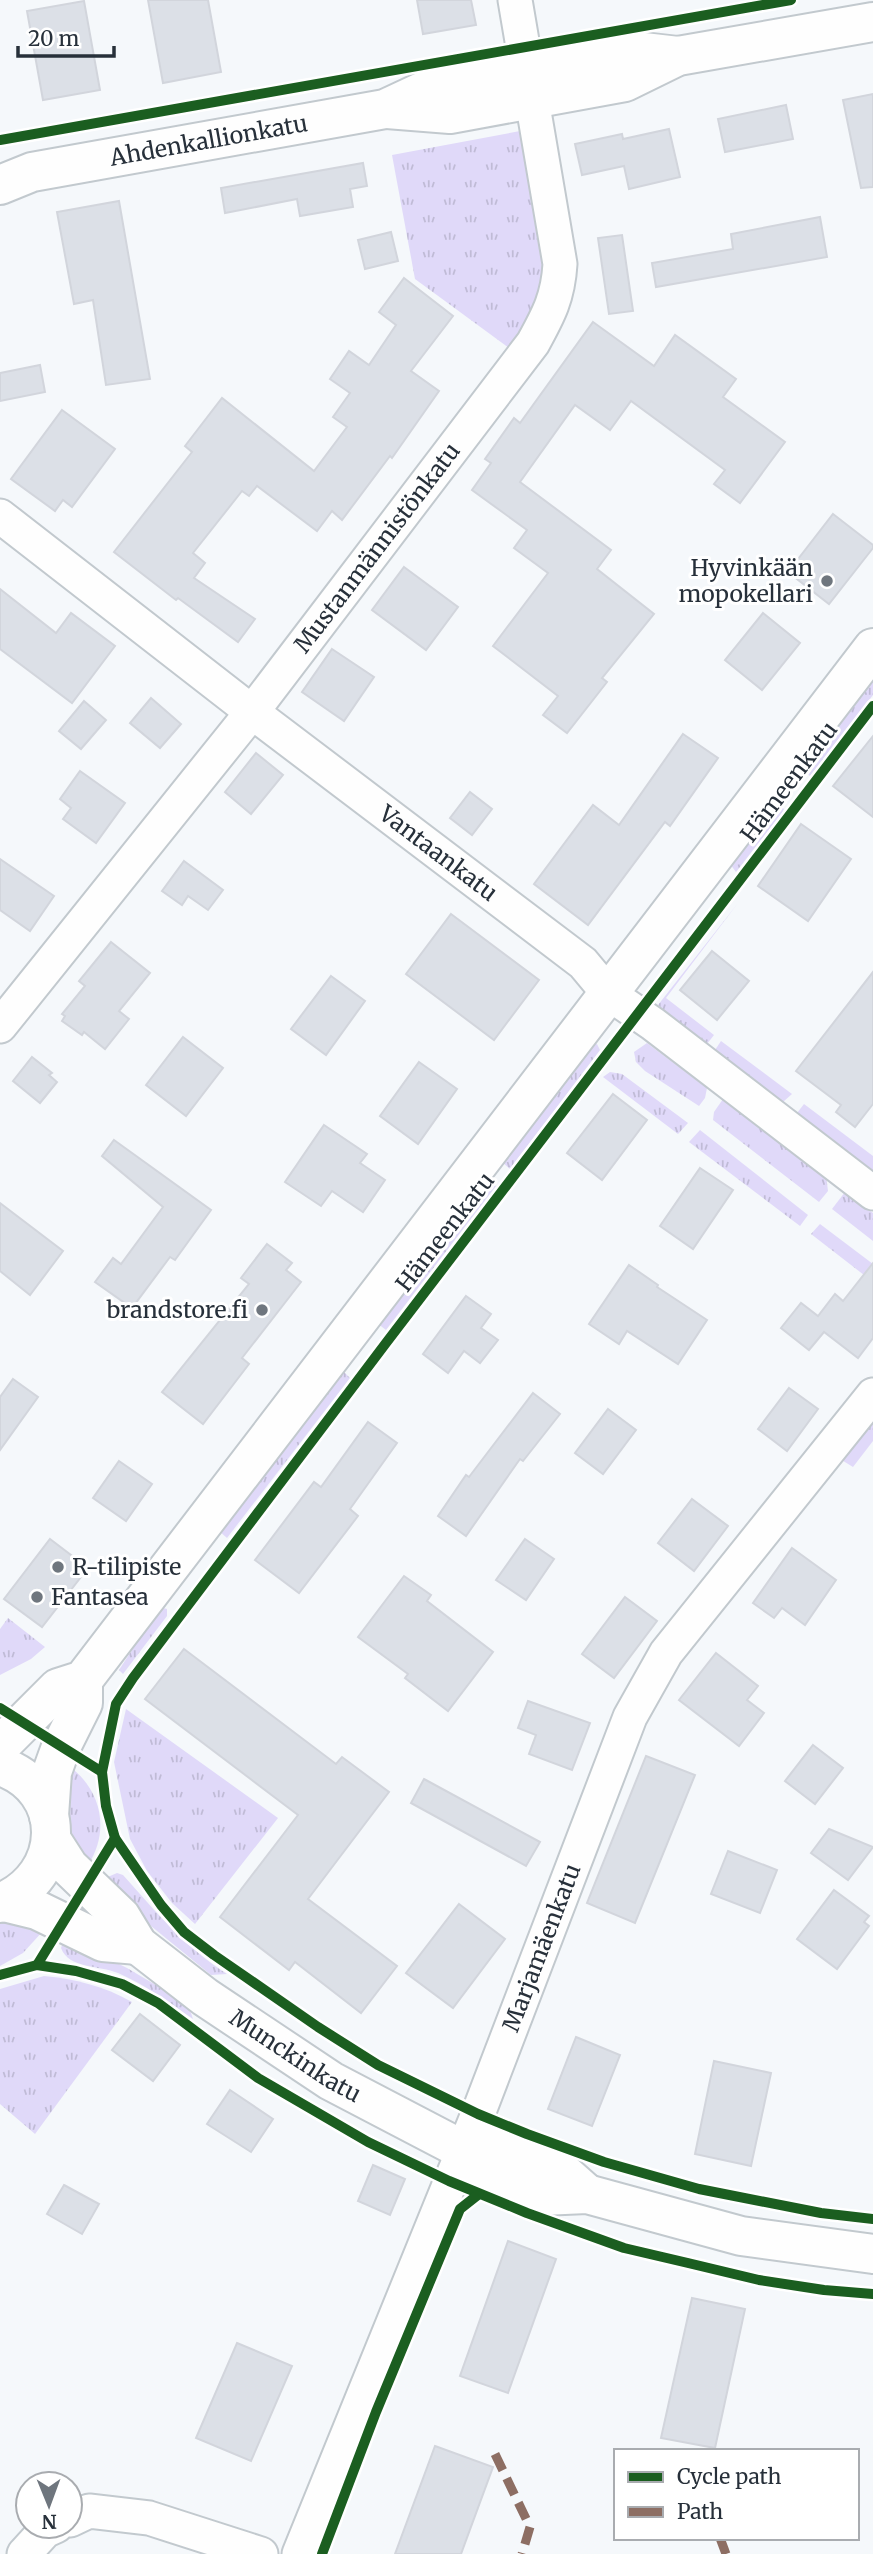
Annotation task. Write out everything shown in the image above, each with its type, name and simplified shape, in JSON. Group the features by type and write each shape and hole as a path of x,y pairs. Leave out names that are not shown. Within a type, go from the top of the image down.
{"main road":[{"name":"Ahdenkallionkatu","path":"11,175 385,109 450,114 530,82 625,82 678,56 873,22"},
{"name":"Hämeenkatu","path":"0,1746 58,1688 83,1680 873,648"},
{"name":"Hämeenkatu","path":"2,1902 16,1897 35,1881 47,1861 52,1772 83,1703 83,1680"},
{"name":"Munckinkatu","path":"0,1766 23,1777 39,1794 50,1827 69,1867 121,1917 138,1945 205,1997 331,2081 463,2150 488,2177 541,2196 587,2194 741,2236 873,2254"},
{"path":"2,1902 37,1910 103,1942 138,1945"}],"street":[{"name":"Mustanmännistönkatu","path":"0,1026 252,712 533,343 551,310 558,289 560,264 515,0"},
{"name":"Vantaankatu","path":"0,516 252,712 583,963 608,993 653,1024 873,1193"},
{"name":"Marjamäenkatu","path":"299,2554 463,2150 630,1717 666,1653 873,1395"},
{"path":"84,2513 89,2511 149,2518 261,2554"},
{"path":"24,2554 37,2540"}],"green space":[{"path":"520,131 524,140 545,274 533,313 509,348 415,279 392,155"},
{"path":"873,677 873,695 810,776 802,770"},
{"path":"777,804 784,809 782,813 736,872 730,864"},
{"path":"738,903 666,998 714,1035 707,1044 658,1005"},
{"path":"721,1041 792,1094 783,1102 715,1050"},
{"path":"647,1043 707,1088 705,1098 699,1106 645,1071 636,1062 634,1052"},
{"path":"597,1044 600,1050 510,1169 502,1162 593,1045"},
{"path":"610,1072 622,1074 688,1123 678,1134 603,1077"},
{"path":"723,1099 826,1175 828,1191 819,1202 713,1120 714,1112"},
{"path":"804,1104 873,1156 873,1172 797,1113"},
{"path":"700,1130 808,1215 800,1226 689,1142"},
{"path":"488,1180 496,1186 386,1330 377,1323"},
{"path":"845,1192 873,1213 873,1241 832,1209"},
{"path":"820,1224 873,1264 873,1282 811,1234"},
{"path":"342,1370 350,1378 227,1538 219,1531"},
{"path":"873,1417 873,1441 853,1467 840,1459"},
{"path":"160,1607 167,1609 167,1616 123,1674 119,1670"},
{"path":"8,1618 45,1647 31,1659 0,1675 0,1629"},
{"path":"126,1709 278,1818 195,1924 172,1903 147,1871 130,1839 114,1762"},
{"path":"69,1766 89,1787 99,1812 99,1839 88,1865 66,1836"},
{"path":"117,1873 123,1875 184,1940 227,1974 211,1975 151,1926 103,1879"},
{"path":"0,1922 43,1931 23,1953 0,1966"},
{"path":"65,1937 127,1968 188,2004 193,2019 157,1994 118,1973 71,1960 61,1948"},
{"path":"44,1976 89,1984 132,2002 35,2134 0,2104 0,1989"}],"building":[{"path":"148,0 208,0 221,72 163,83"},
{"path":"417,0 471,0 476,25 423,34"},
{"path":"84,1 100,90 43,100 27,11"},
{"path":"873,94 873,187 861,188 843,100"},
{"path":"786,105 793,139 725,152 718,119"},
{"path":"669,129 680,177 629,189 624,166 582,175 575,144 622,134 623,139"},
{"path":"363,163 367,186 350,189 353,207 300,216 297,199 225,213 221,188"},
{"path":"119,201 150,379 106,385 93,300 74,304 57,212"},
{"path":"820,217 827,257 656,287 652,263 733,249 731,234"},
{"path":"391,232 398,261 365,269 358,240"},
{"path":"622,235 633,311 609,314 598,238"},
{"path":"404,278 453,316 411,371 439,391 392,458 390,456 342,520 332,511 317,531 257,486 249,496 242,491 193,553 205,563 194,578 255,619 238,642 178,598 176,600 114,552 192,452 185,446 222,398 314,471 347,427 333,417 350,393 330,379 349,351 369,365 396,325 379,312"},
{"path":"593,322 654,366 675,335 736,379 723,397 785,442 740,503 714,484 725,470 631,401 610,430 575,405 520,482 611,550 597,569 654,614 602,678 607,682 567,733 543,715 558,696 493,646 548,573 514,548 527,530 472,490 491,463 485,459 514,418 520,423"},
{"path":"40,365 45,392 0,401 0,373"},
{"path":"62,410 115,449 72,507 63,500 55,511 11,479"},
{"path":"833,514 873,545 873,548 829,604 788,572"},
{"path":"404,567 458,607 426,650 372,610"},
{"path":"0,589 56,633 71,613 115,646 72,703 0,649"},
{"path":"763,613 800,643 762,690 725,660"},
{"path":"332,649 374,677 344,721 302,692"},
{"path":"151,698 181,724 160,748 130,723"},
{"path":"84,701 106,720 81,749 59,731"},
{"path":"683,734 718,758 670,826 665,822 588,925 534,884 593,805 619,825"},
{"path":"873,736 873,817 833,786"},
{"path":"256,753 283,775 251,814 225,792"},
{"path":"80,771 125,803 96,843 63,819 71,808 60,799"},
{"path":"470,792 492,809 472,835 450,818"},
{"path":"801,824 851,859 808,921 758,886"},
{"path":"0,859 54,896 30,931 0,910"},
{"path":"184,861 223,890 208,910 188,896 182,905 162,891"},
{"path":"451,914 539,980 494,1040 406,974"},
{"path":"111,942 150,973 119,1011 129,1019 105,1049 84,1032 82,1035 62,1021 65,1016 62,1014 85,986 79,981"},
{"path":"712,951 749,981 717,1020 680,990"},
{"path":"873,972 873,1104 855,1127 836,1112 841,1105 796,1071"},
{"path":"331,976 365,1001 326,1055 291,1029"},
{"path":"183,1037 223,1068 186,1116 146,1085"},
{"path":"32,1057 52,1073 49,1075 57,1082 40,1103 13,1081"},
{"path":"419,1062 457,1089 418,1144 380,1116"},
{"path":"613,1094 647,1120 602,1180 567,1153"},
{"path":"324,1125 367,1154 360,1163 385,1180 363,1212 332,1191 321,1206 285,1182"},
{"path":"114,1140 211,1210 175,1260 170,1257 132,1308 95,1282 113,1258 121,1264 163,1207 102,1156"},
{"path":"700,1168 733,1190 693,1249 660,1226"},
{"path":"0,1203 63,1251 30,1295 0,1271"},
{"path":"267,1244 292,1263 286,1270 301,1282 242,1358 249,1364 203,1424 162,1392 249,1284 241,1278"},
{"path":"873,1263 873,1338 858,1358 824,1332 809,1350 781,1328 801,1303 818,1316 835,1294 843,1301"},
{"path":"629,1265 707,1320 678,1364 627,1331 619,1344 589,1324"},
{"path":"466,1296 491,1314 481,1328 498,1340 480,1363 464,1351 448,1373 423,1354"},
{"path":"13,1379 38,1397 0,1450 0,1397"},
{"path":"789,1388 818,1409 787,1451 758,1429"},
{"path":"533,1393 560,1414 523,1461 520,1459 466,1536 438,1516 466,1475 469,1477"},
{"path":"608,1409 636,1430 603,1474 575,1453"},
{"path":"368,1422 397,1443 350,1509 358,1516 299,1593 255,1560 314,1482 321,1487"},
{"path":"119,1461 152,1484 126,1521 93,1498"},
{"path":"692,1499 728,1526 694,1571 658,1543"},
{"path":"50,1539 88,1568 42,1627 4,1599"},
{"path":"525,1539 554,1559 526,1600 496,1580"},
{"path":"792,1548 836,1580 805,1625 782,1608 774,1618 753,1603"},
{"path":"404,1576 431,1595 427,1601 493,1652 448,1711 405,1678 408,1674 358,1637"},
{"path":"625,1597 657,1621 614,1678 582,1654"},
{"path":"184,1649 336,1764 342,1757 389,1792 308,1899 397,1966 361,2013 295,1962 289,1970 220,1917 298,1815 145,1699"},
{"path":"716,1653 758,1686 747,1700 764,1713 739,1746 679,1700"},
{"path":"528,1701 590,1723 572,1770 529,1754 536,1735 518,1728"},
{"path":"813,1745 843,1768 815,1804 785,1781"},
{"path":"646,1756 695,1775 635,1923 587,1903"},
{"path":"424,1779 540,1842 526,1866 411,1803"},
{"path":"829,1829 873,1847 848,1880 811,1853"},
{"path":"728,1851 777,1870 760,1913 711,1894"},
{"path":"834,1890 869,1916 864,1922 869,1926 837,1969 797,1939"},
{"path":"459,1904 505,1939 453,2008 406,1973"},
{"path":"140,2014 180,2045 153,2081 112,2050"},
{"path":"576,2037 620,2055 592,2126 548,2109"},
{"path":"714,2061 771,2073 751,2166 695,2154"},
{"path":"230,2090 273,2119 251,2152 207,2124"},
{"path":"373,2165 405,2179 390,2215 358,2201"},
{"path":"64,2185 99,2204 82,2234 47,2214"},
{"path":"508,2241 556,2259 508,2393 460,2376"},
{"path":"692,2298 745,2309 715,2448 661,2438"},
{"path":"237,2343 292,2366 251,2461 196,2438"},
{"path":"435,2446 493,2467 461,2554 395,2554"}],"marked path":[{"path":"495,2454 530,2527 522,2554"},
{"path":"721,2540 726,2554"}],"cycle path":[{"path":"0,140 791,0"},
{"path":"873,706 133,1678 116,1704 102,1772 106,1806 115,1838 161,1905 184,1932 318,2027 378,2065 478,2114 604,2162 699,2189 821,2213 873,2219"},
{"path":"0,1708 102,1772"},
{"path":"37,1965 115,1838"},
{"path":"0,1975 37,1965 76,1971 122,1984 158,2003 258,2078 368,2142 449,2181 527,2213 624,2248 759,2280 873,2294"},
{"path":"322,2554 376,2412 460,2209 479,2194"}],"place":[{"name":"Hyvinkään mopokellari","path":"827,581"},
{"name":"brandstore.fi","path":"262,1310"},
{"name":"R-tilipiste","path":"58,1567"},
{"name":"Fantasea","path":"37,1597"}]}
